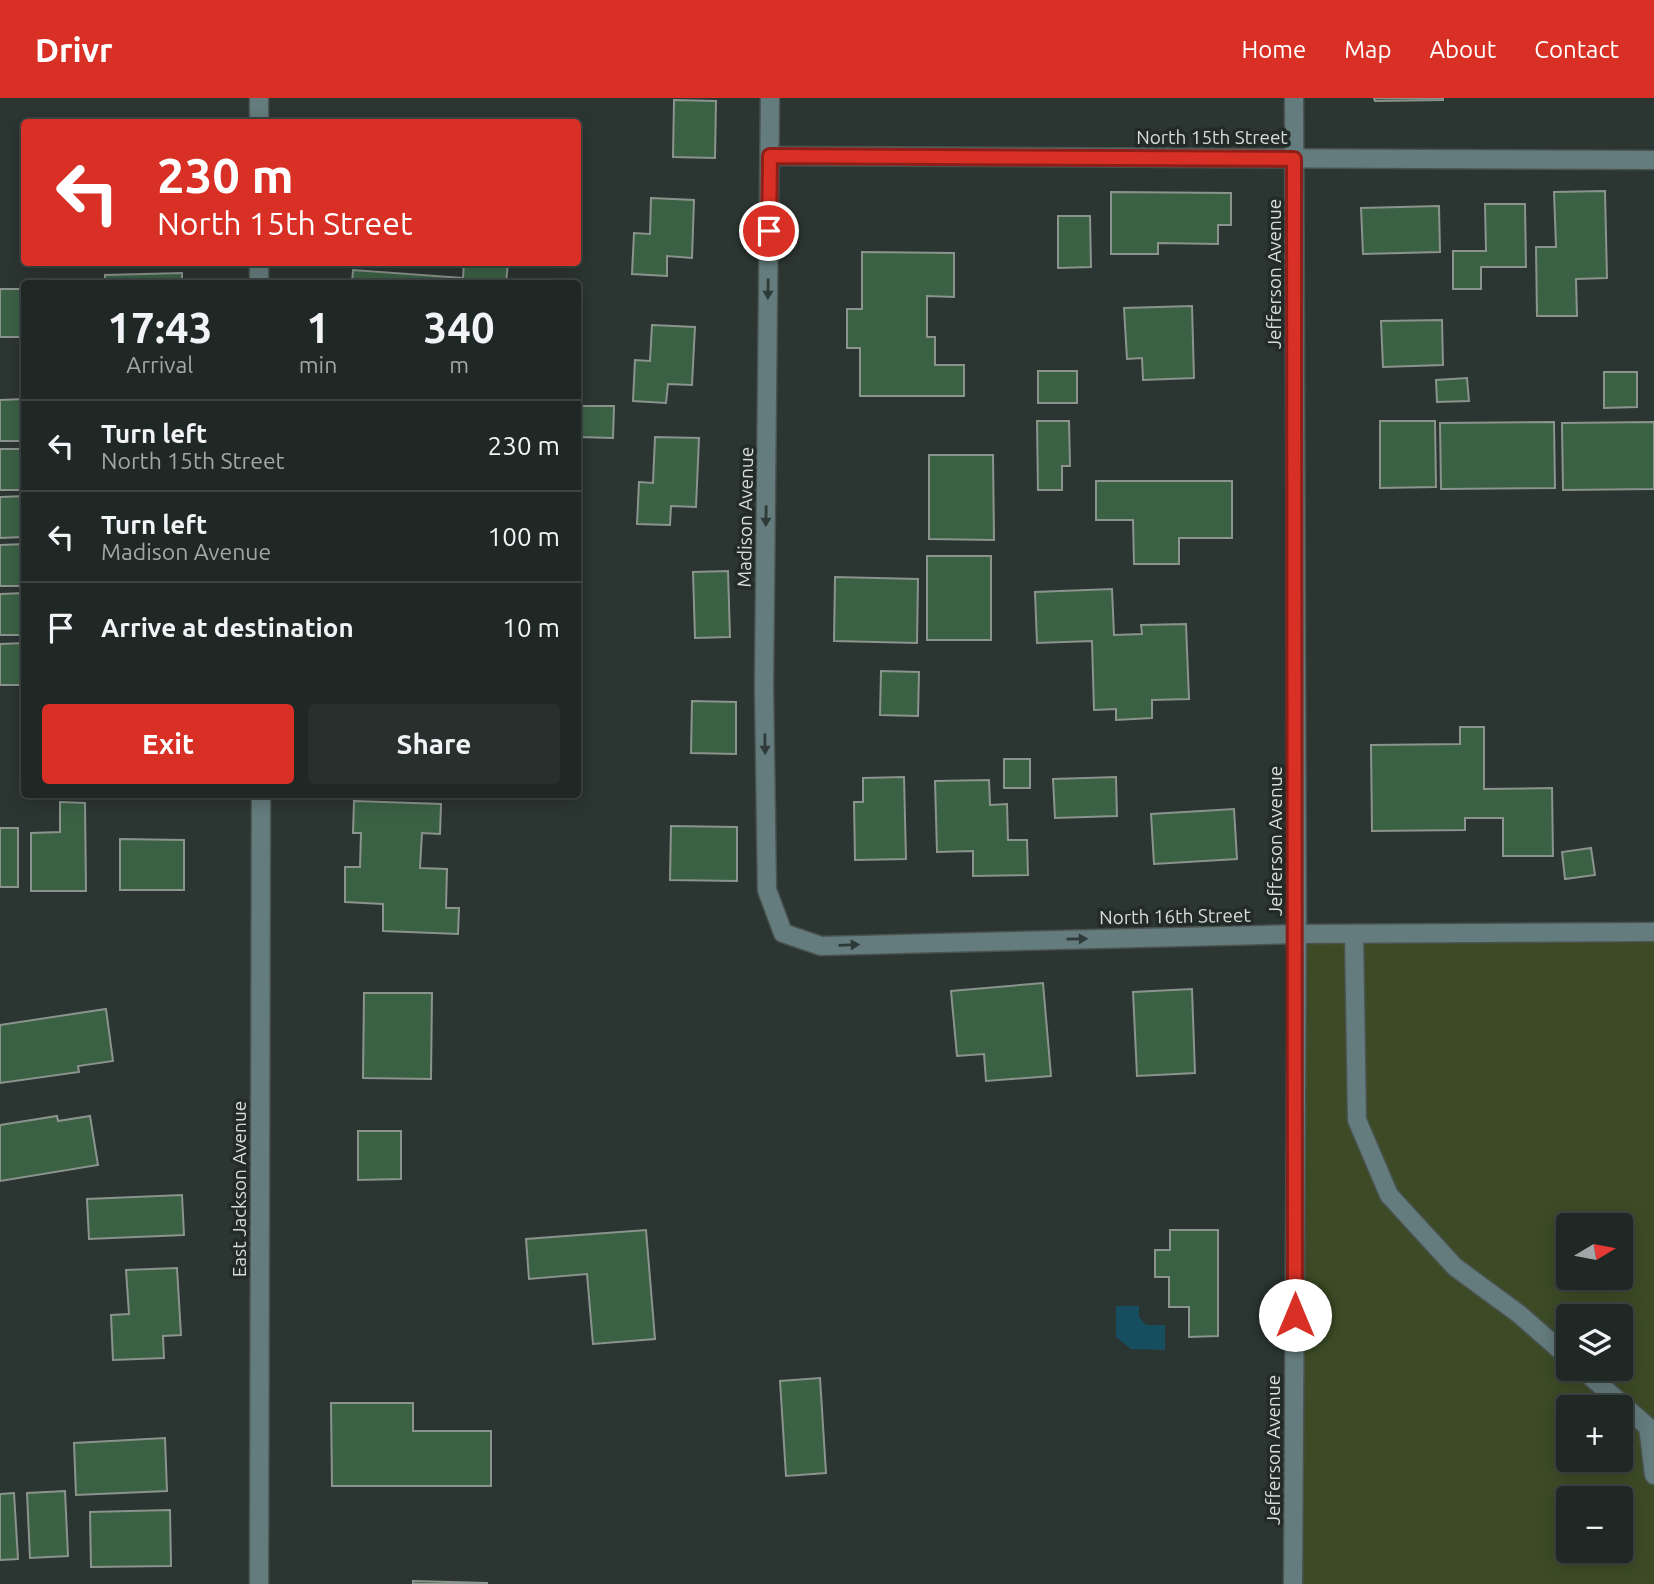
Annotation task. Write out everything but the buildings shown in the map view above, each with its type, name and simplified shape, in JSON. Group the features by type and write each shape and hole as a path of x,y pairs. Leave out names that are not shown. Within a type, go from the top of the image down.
{"street":[{"path":"259,98 259,119"},
{"name":"Madison Avenue","path":"769,98 764,686 767,890 783,933"},
{"name":"Jefferson Avenue","path":"1293,1584 1297,933 1294,98"},
{"name":"North 15th Street","path":"770,156 1654,160"},
{"name":"East Jackson Avenue","path":"259,1584 261,798"},
{"name":"North 16th Street","path":"783,933 821,946 1297,933 1654,932"},
{"path":"1354,934 1357,1120 1389,1195 1455,1267 1519,1314 1556,1346"},
{"path":"1596,1381 1651,1427 1654,1475"}],"green space":[{"path":"1654,932 1654,1584 1293,1584 1297,934"}],"water":[{"path":"1116,1306 1139,1306 1139,1317 1146,1325 1165,1325 1165,1350 1131,1349 1116,1337"}],"route":[{"path":"769,231 770,156 1294,159 1297,933 1295,1315"}]}
